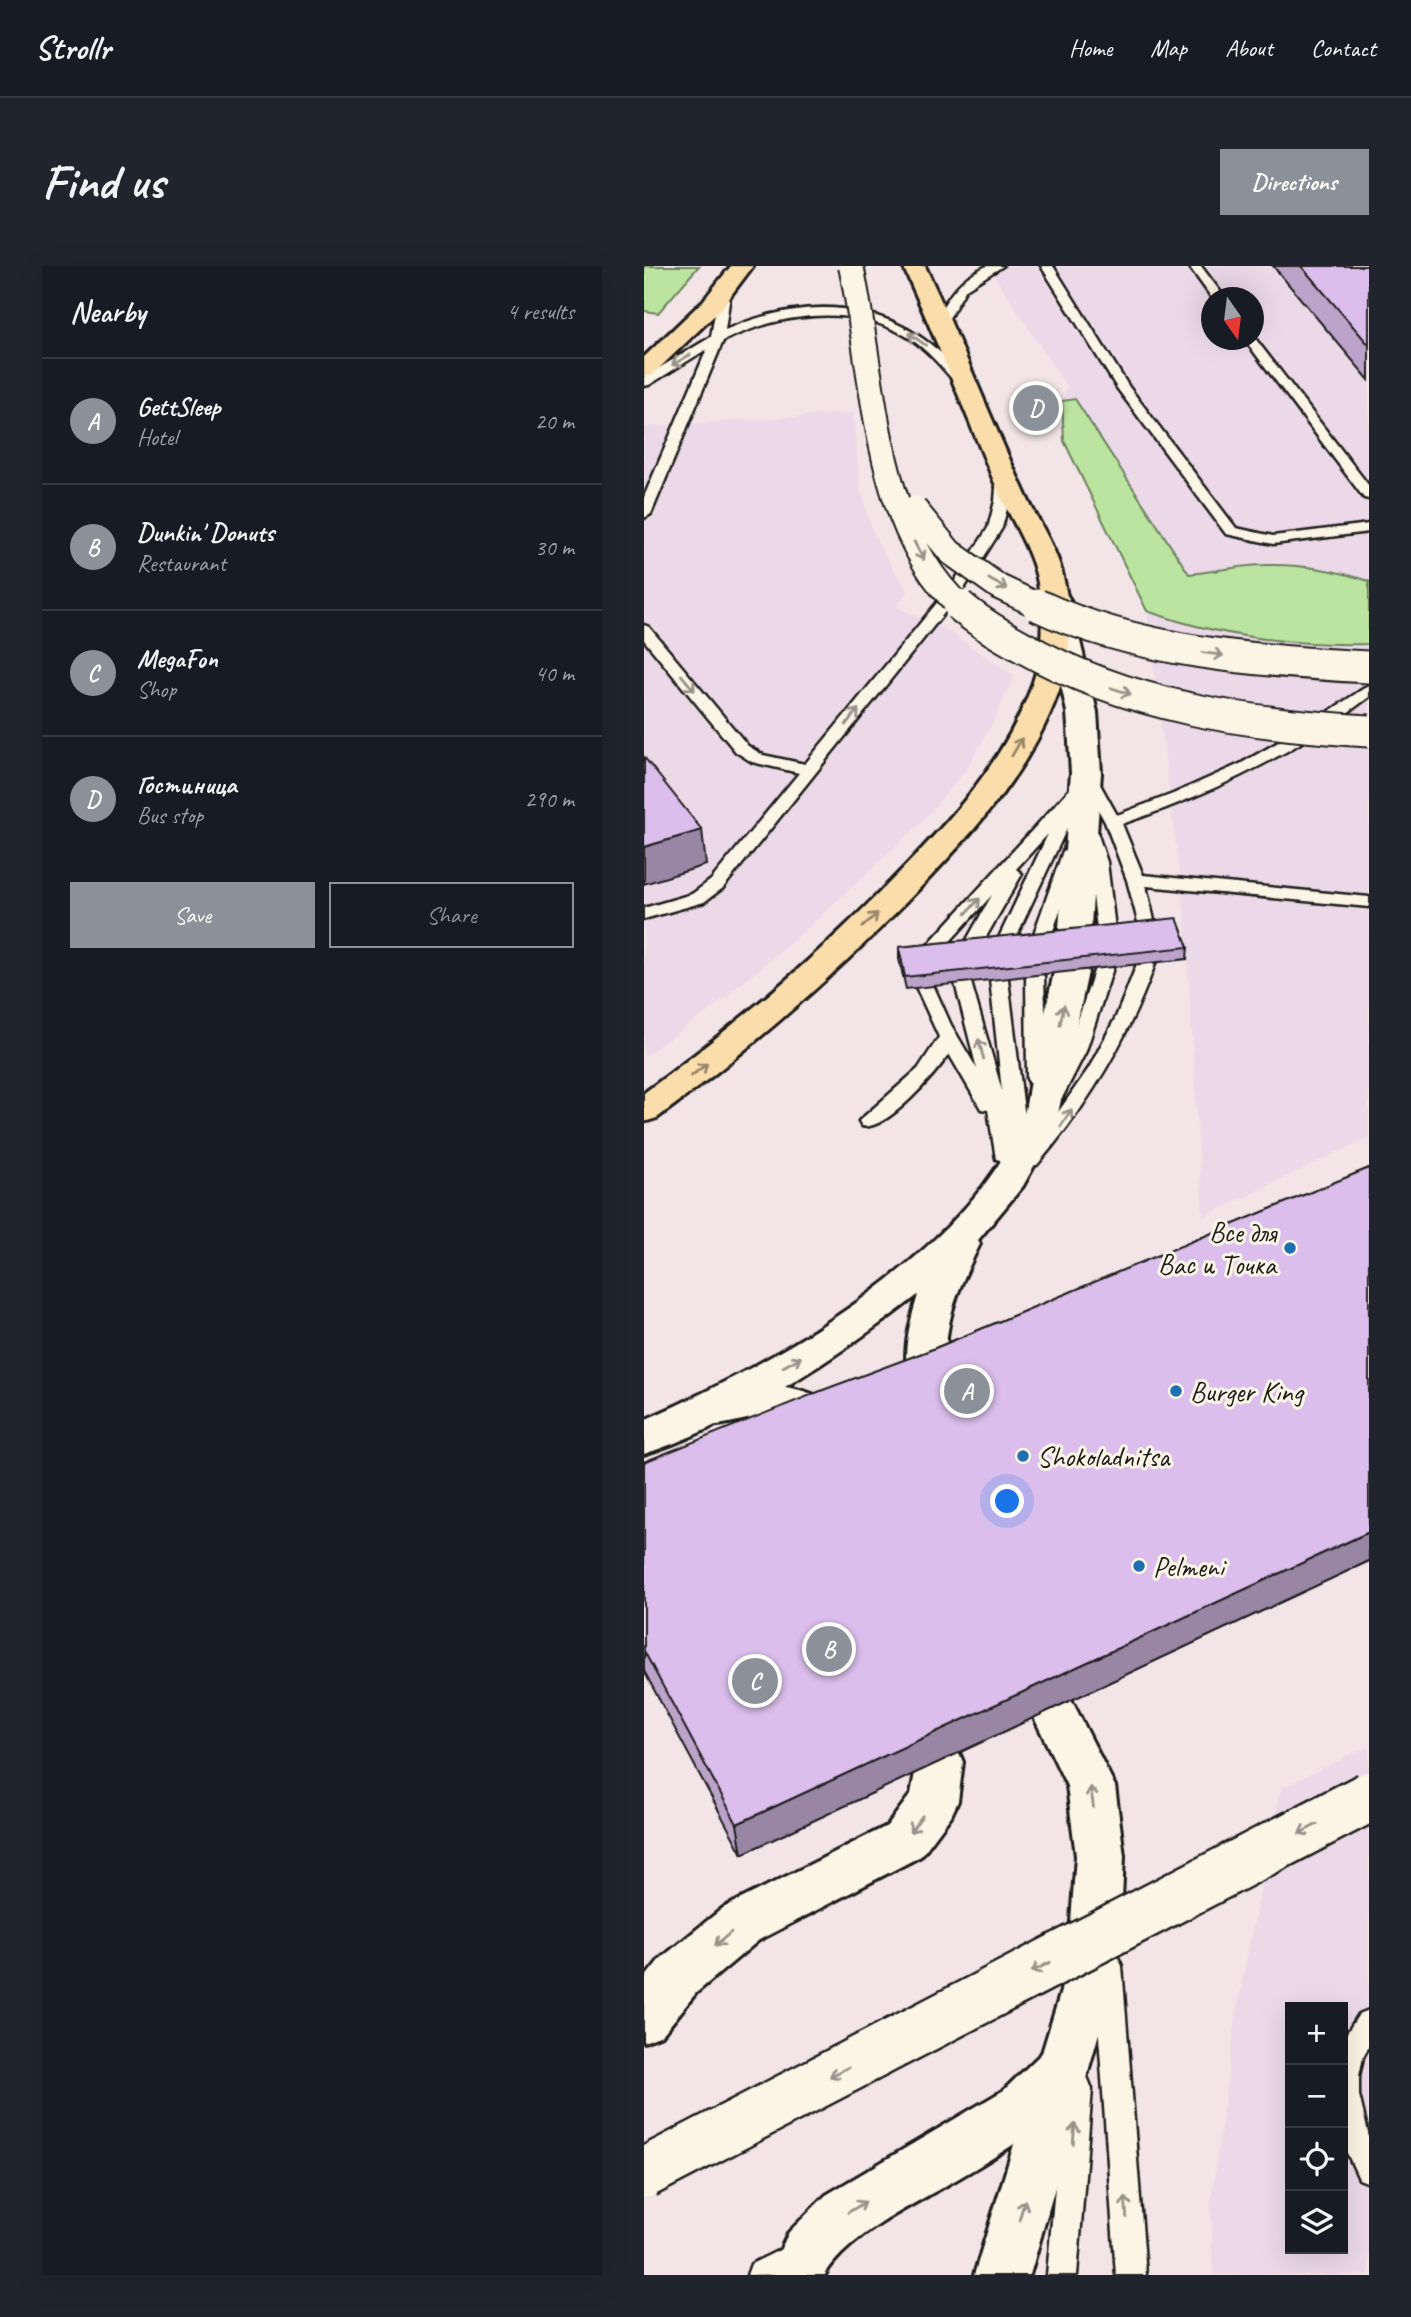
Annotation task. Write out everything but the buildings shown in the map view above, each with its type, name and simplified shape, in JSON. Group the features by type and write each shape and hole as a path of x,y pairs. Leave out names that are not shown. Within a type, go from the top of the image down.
{"main road":[{"path":"644,370 683,335 742,266"},
{"path":"644,1110 699,1071 827,960 894,896 955,832 998,780 1032,722 1049,678 1055,633 1050,578 915,266"}],"street":[{"path":"851,266 861,307 888,464 905,522 929,569 951,598 982,623 1019,646 1066,671 1116,690 1172,706 1244,721 1314,729 1369,731"},
{"path":"888,464 918,513 951,551 990,580 1039,606 1141,640 1195,652 1254,660 1369,667"},
{"path":"700,1415 824,1344 900,1288 968,1229 1005,1188 1038,1127 1083,960 1090,801 1082,712 1050,578"},
{"path":"929,1383 928,1333 939,1288 968,1229"},
{"path":"644,1438 700,1415 747,1402 781,1400 808,1408 826,1422"},
{"path":"1002,2275 1086,1991 1096,1921 1100,1856 1091,1786 1054,1709"},
{"path":"644,2018 678,1976 741,1924 904,1841 934,1801 940,1762"},
{"path":"644,2173 1369,1797"},
{"path":"802,2263 845,2214 1023,2108 1063,2068"}],"lane":[{"path":"941,322 957,289 976,275 997,266"},
{"path":"1047,266 1123,388 1231,531 1273,540 1369,528"},
{"path":"1195,266 1211,287"},
{"path":"644,514 673,446 663,437 676,408 696,391 717,340 725,288"},
{"path":"644,382 741,328 788,315 837,312 862,316 909,333 926,345 967,386"},
{"path":"1259,350 1369,495"},
{"path":"644,914 698,898 717,884 955,591 995,528 1002,501 1004,474"},
{"path":"644,630 742,749 758,759 809,770"},
{"path":"927,956 1031,841 1090,801 1164,805 1292,741 1369,690"},
{"path":"1090,801 1136,880 1148,933"},
{"path":"1090,801 1107,937"},
{"path":"1039,944 1090,801"},
{"path":"1003,948 1090,801"},
{"path":"969,952 1031,841"},
{"path":"1136,880 1369,902"},
{"path":"1005,1188 1058,1129 1115,1040 1133,1002 1146,964"},
{"path":"1035,976 1038,1127"},
{"path":"999,979 1016,1127 1005,1188"},
{"path":"964,983 1002,1127 1005,1188"},
{"path":"925,987 949,1035 1002,1127"},
{"path":"869,1121 932,1068 949,1035"},
{"path":"1100,1856 1131,2275"},
{"path":"1062,2275 1086,1991"},
{"path":"1369,2023 1353,2047 1346,2071 1344,2095 1347,2120 1355,2144 1369,2169"},
{"path":"762,2275 802,2263"}],"shaded area":[{"path":"988,266 1369,266 1369,1137 1203,1217 1185,918 1147,611 1064,441 1062,401 1067,387"},
{"path":"853,413 860,488 872,530 908,592 896,607 945,629 1014,676 995,719 965,771 921,823 803,932 709,1011 644,1056 644,427"},
{"path":"1369,1746 1369,2275 1213,2275 1211,2202 1238,2002 1281,1788"}],"green space":[{"path":"644,266 699,266 658,313 644,311"},
{"path":"1075,399 1189,574 1246,566 1278,565 1318,568 1369,581 1369,644 1256,638 1201,627 1147,611 1064,441 1062,401"}],"place":[{"name":"Гостиница","path":"1036,408"},
{"name":"Все для Вас и Точка","path":"1290,1248"},
{"name":"GettSleep","path":"967,1391"},
{"name":"Burger King","path":"1176,1391"},
{"name":"Shokoladnitsa","path":"1023,1456"},
{"name":"Pelmeni","path":"1139,1566"},
{"name":"Dunkin' Donuts","path":"829,1649"},
{"name":"MegaFon","path":"755,1681"}]}
